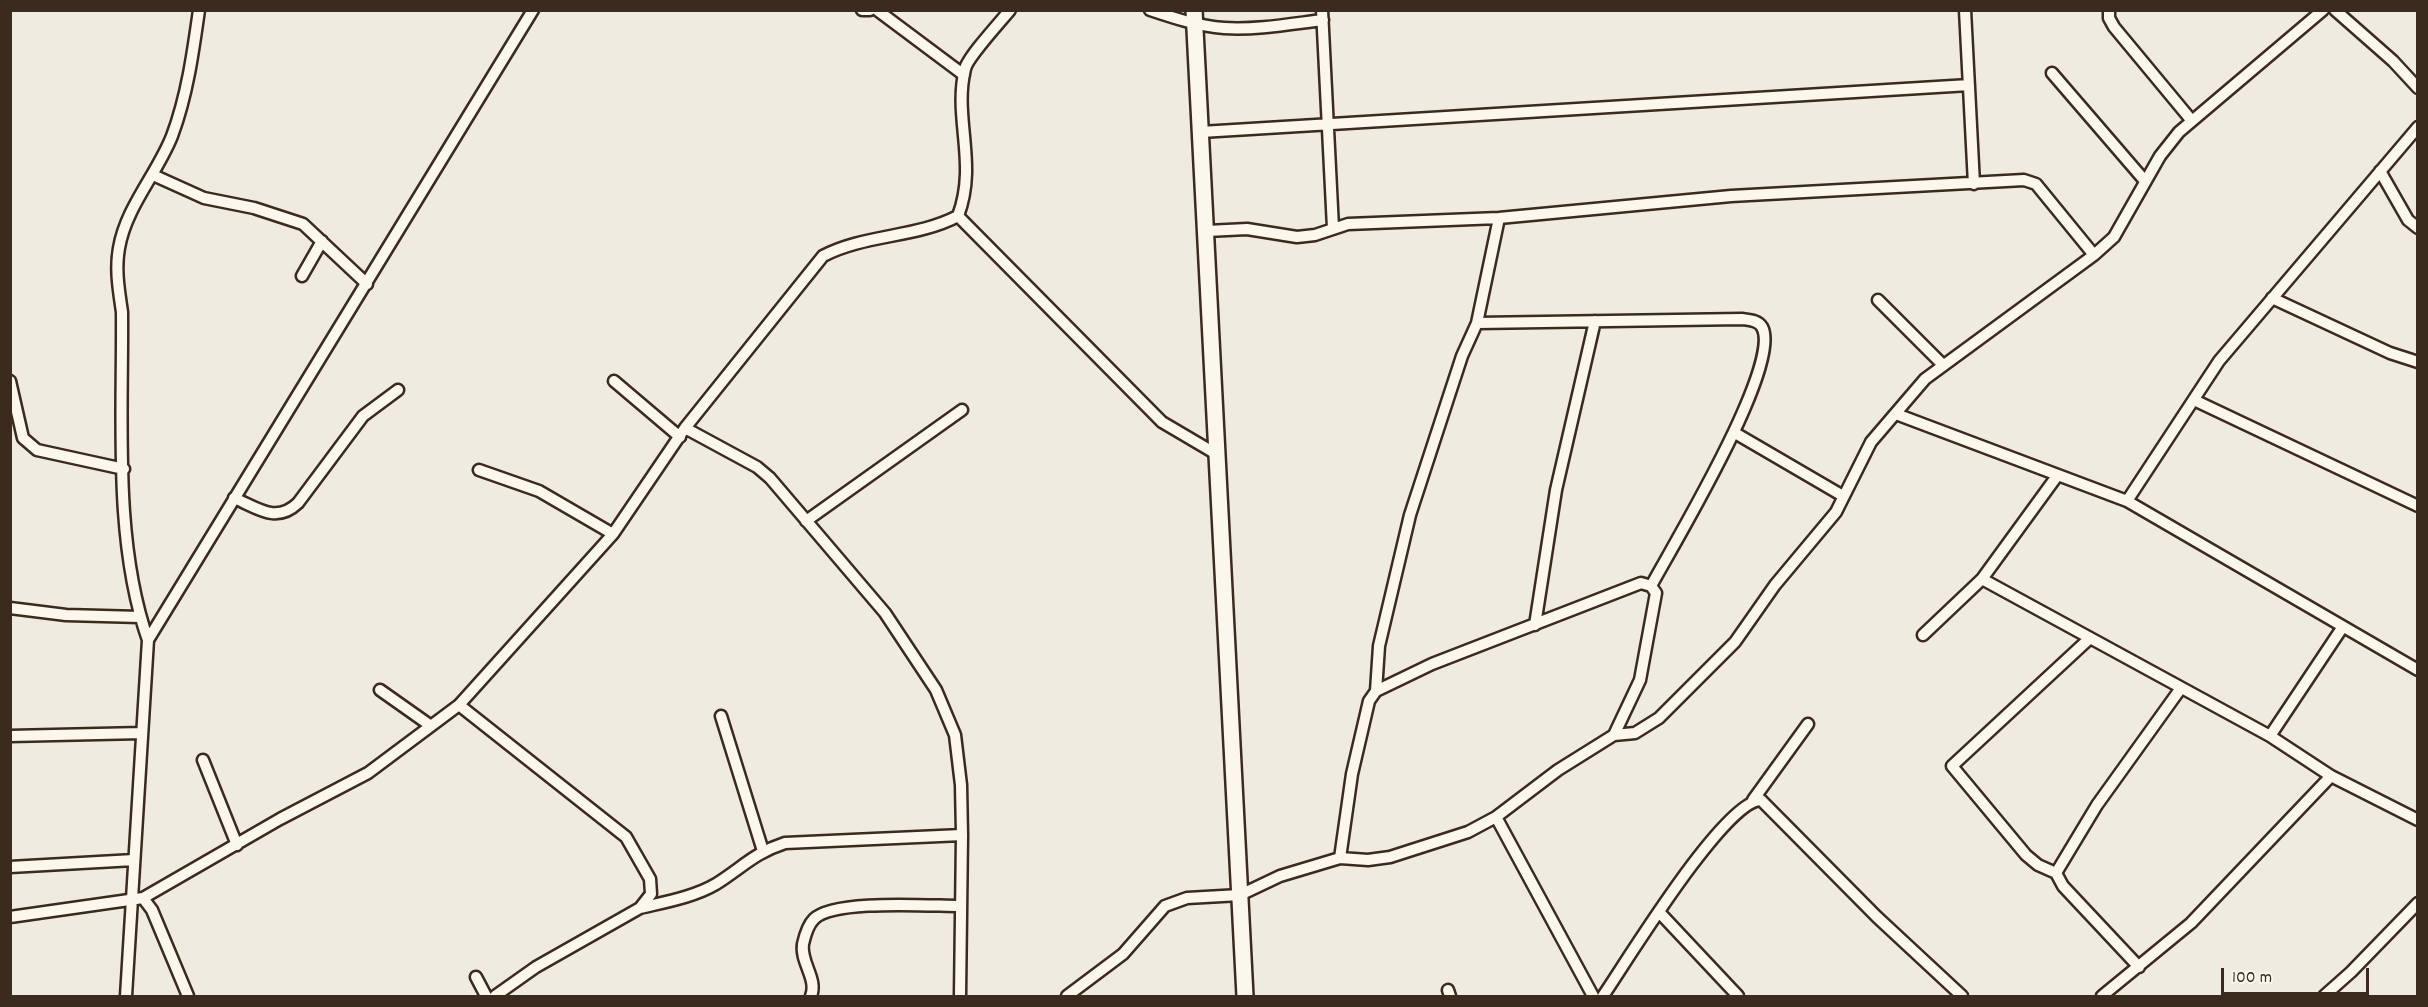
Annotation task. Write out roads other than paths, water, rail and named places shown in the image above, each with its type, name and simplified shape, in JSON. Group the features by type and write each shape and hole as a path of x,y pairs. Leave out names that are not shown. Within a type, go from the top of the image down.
{"main road":[{"path":"1194,17 1207,231 1245,996"}],"street":[{"path":"126,996 130,898 148,640 131,585 125,522 122,312 117,279 119,247 129,216 172,137 181,107 199,10"},
{"path":"148,640 533,10"},
{"path":"862,10 870,10"},
{"path":"877,10 964,75"},
{"path":"10,918 130,898 143,898 173,878 368,773 459,705 613,534 682,433 823,256 844,245 941,225 958,216 967,184 963,107 965,67 1010,10"},
{"path":"1150,10 1194,17 1223,28 1257,28 1322,15 1333,228"},
{"path":"1965,10 1974,184"},
{"path":"2109,10 2109,18 2114,27 2192,121"},
{"path":"1067,996 1123,954 1165,906 1187,898 1240,896 1280,876 1340,858 1368,860 1390,857 1468,832 1496,818 1558,770 1614,735 1635,733 1647,728 1735,642 1775,585 1836,512 1871,442 1925,379 2094,255 2114,237 2160,156 2192,121 2324,10"},
{"path":"2335,10 2393,61 2418,88"},
{"path":"2052,73 2145,181"},
{"path":"1201,132 1969,85"},
{"path":"2127,501 2219,361 2418,127"},
{"path":"2380,171 2408,220 2418,228"},
{"path":"153,175 204,198 254,208 303,224 367,284"},
{"path":"1207,231 1247,229 1297,237 1315,235 1348,224 1499,218 1731,196 2024,180 2036,184 2094,255"},
{"path":"958,216 1162,422 1218,455"},
{"path":"1376,691 1379,646 1410,515 1462,356 1477,322 1499,218"},
{"path":"302,276 322,241"},
{"path":"2271,298 2390,353 2418,362"},
{"path":"1878,300 1943,365"},
{"path":"1477,322 1742,319 1755,321 1762,327 1766,343 1736,434 1650,586"},
{"path":"1535,625 1556,490 1595,321"},
{"path":"10,381 22,438 37,450 124,469"},
{"path":"614,381 682,433 757,467 771,478 885,613 936,690 955,735 961,785 960,996"},
{"path":"234,498 276,515 289,512 363,416 398,390"},
{"path":"2194,400 2418,506"},
{"path":"806,521 963,410"},
{"path":"1896,414 2127,501 2342,628 2418,670"},
{"path":"1736,434 1843,496"},
{"path":"479,470 539,491 613,534"},
{"path":"1923,635 1983,579 2057,476"},
{"path":"1983,579 2270,736 2331,776 2418,820"},
{"path":"1340,858 1352,774 1369,701 1376,691 1432,664 1641,583 1650,586 1656,593 1640,680 1614,735"},
{"path":"10,608 66,615 140,617"},
{"path":"2270,736 2342,628"},
{"path":"2090,638 1952,766 2026,855 2038,865 2056,873 2063,886 2139,967"},
{"path":"2056,873 2097,805 2181,688"},
{"path":"380,690 431,726"},
{"path":"459,705 626,837 650,879 651,894 640,908"},
{"path":"721,716 763,850"},
{"path":"1604,996 1709,841 1744,805 1753,800 1808,724"},
{"path":"10,736 142,733"},
{"path":"203,760 237,845"},
{"path":"2102,996 2191,923 2331,776"},
{"path":"1753,800 1761,800 1877,917 1962,996"},
{"path":"1496,818 1593,996"},
{"path":"495,996 536,968 640,908 678,899 715,885 763,850 786,843 962,835"},
{"path":"10,867 134,860"},
{"path":"143,898 152,910 188,996"},
{"path":"2324,996 2351,972 2418,903"},
{"path":"811,996 813,991 811,977 802,953 805,933 815,918 829,911 879,905 960,906"},
{"path":"1660,913 1738,996"},
{"path":"476,977 486,996"}]}
